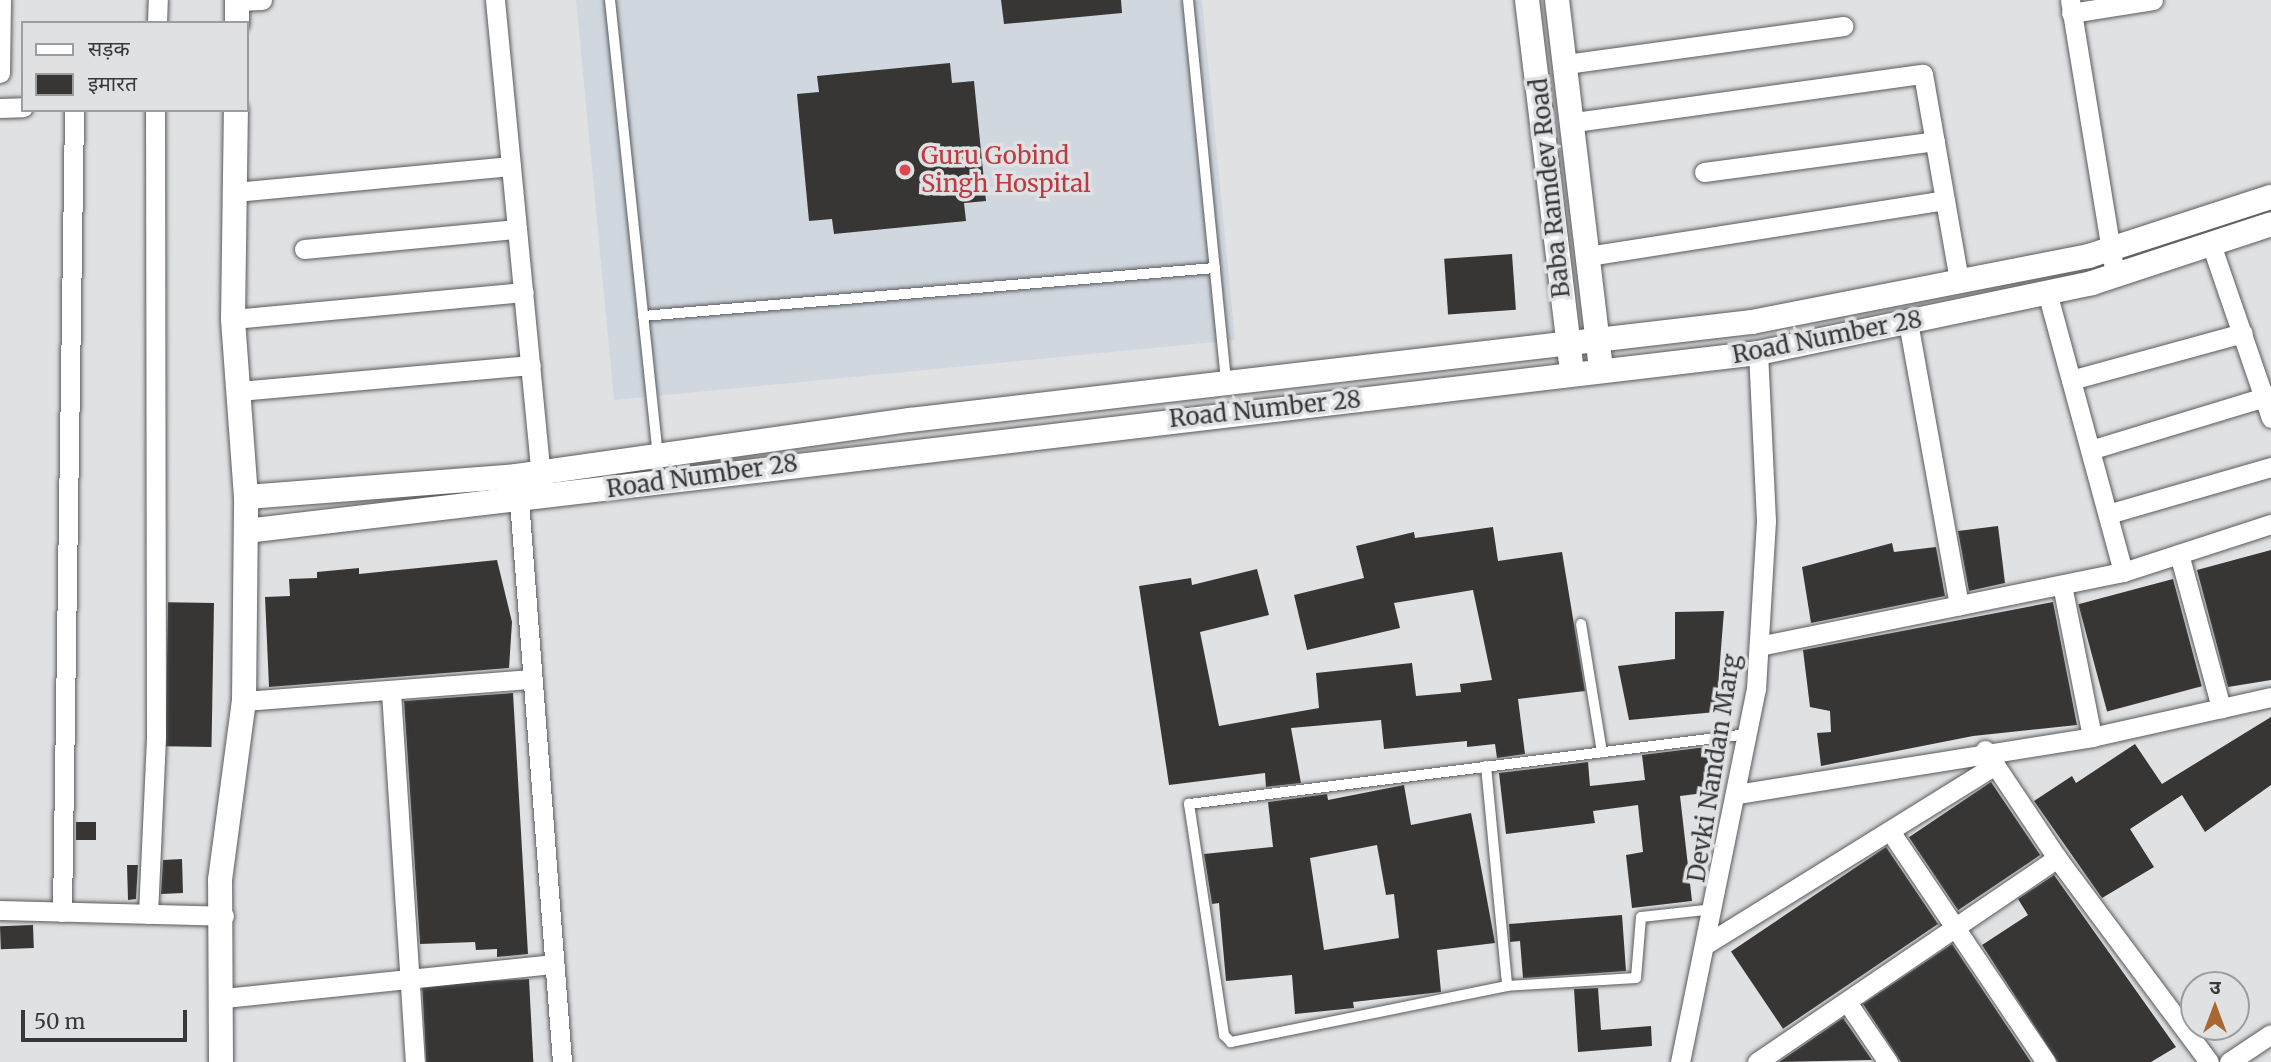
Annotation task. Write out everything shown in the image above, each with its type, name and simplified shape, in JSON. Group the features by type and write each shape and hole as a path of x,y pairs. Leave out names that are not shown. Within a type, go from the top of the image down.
{"street":[{"path":"0,73 1,0"},
{"path":"158,0 158,21"},
{"path":"495,0 541,472"},
{"name":"Baba Ramdev Road","path":"1527,0 1547,125 1567,345 1574,376"},
{"path":"1557,0 1575,122 1597,342 1604,372"},
{"path":"2115,275 2071,7 2153,0"},
{"path":"1566,64 1843,26"},
{"path":"1575,122 1923,74 1959,281"},
{"path":"0,108 21,107"},
{"path":"62,912 74,112"},
{"path":"148,914 156,736 155,112"},
{"path":"221,1062 224,916 220,880 244,701 246,497 233,319 236,112"},
{"path":"1704,172 1935,141"},
{"path":"235,192 511,166"},
{"name":"Road Number 28","path":"246,530 526,491 541,472 1226,384 1752,322 2109,249 2271,197"},
{"path":"1588,256 1945,200"},
{"name":"Road Number 28","path":"246,497 526,491 661,481 1758,353 2115,275 2271,224"},
{"path":"304,249 517,229"},
{"path":"2211,244 2267,397 2271,418"},
{"path":"233,319 524,292"},
{"path":"2047,292 2123,572"},
{"path":"1908,321 1959,605"},
{"path":"2071,380 2243,333"},
{"name":"Devki Nandan Marg","path":"1680,1062 1716,908 1738,794 1759,646 1766,521 1758,353"},
{"path":"239,391 531,365"},
{"path":"2090,450 2267,397"},
{"path":"658,456 661,481"},
{"path":"2108,514 2271,467"},
{"path":"526,491 532,679 552,964 562,1062"},
{"path":"1759,646 2123,572 2271,524"},
{"path":"2179,554 2221,708"},
{"path":"2062,585 2092,737"},
{"path":"244,701 391,692 532,679"},
{"path":"391,692 415,1062"},
{"path":"1738,794 1990,758 2271,697"},
{"path":"1708,943 1890,831 1990,758"},
{"path":"1990,758 2057,858 2209,1062"},
{"path":"1890,831 2046,1062"},
{"path":"1758,1062 2057,858"},
{"path":"0,910 224,916"},
{"path":"224,998 410,983 552,964"},
{"path":"1847,1002 1888,1062"},
{"path":"2229,1062 2271,1034"}],"lane":[{"path":"610,0 658,456"},
{"path":"1188,0 1226,384"},
{"path":"643,316 1215,268"},
{"path":"1581,624 1602,752"},
{"path":"1716,908 1641,917 1636,978 1507,986 1226,1040 1187,816 1194,800 1748,734"},
{"path":"1486,766 1507,986"}],"shaded area":[{"name":"Guru Gobind Singh Hospital","path":"576,0 1202,0 1235,340 614,400"}],"building":[{"path":"1001,0 1121,0 1122,13 1004,24"},
{"path":"950,63 952,83 974,81 986,201 964,203 966,221 834,234 832,219 809,221 797,94 819,92 817,76"},
{"path":"1512,254 1516,310 1448,315 1444,259"},
{"path":"1998,526 2005,583 1969,591 1958,531"},
{"path":"1493,527 1498,561 1562,552 1585,691 1518,699 1525,754 1497,758 1495,744 1467,747 1467,741 1384,749 1381,720 1291,728 1301,783 1266,787 1265,773 1169,785 1139,586 1191,578 1192,585 1257,569 1269,615 1200,632 1219,726 1319,708 1316,673 1412,663 1416,696 1461,692 1460,684 1492,680 1473,590 1394,603 1400,628 1307,650 1294,595 1364,578 1356,546 1414,532 1415,538"},
{"path":"1892,543 1894,552 1936,547 1945,596 1811,623 1802,567"},
{"path":"2271,550 2271,680 2228,687 2197,570"},
{"path":"497,560 512,622 509,668 269,687 265,597 290,596 289,579 317,578 317,572 359,568 359,574"},
{"path":"2173,579 2202,686 2107,712 2078,604"},
{"path":"168,602 214,603 211,747 165,746"},
{"path":"2053,602 2077,725 1973,736 1821,766 1817,733 1831,732 1830,711 1810,707 1803,650"},
{"path":"1724,611 1716,712 1629,720 1618,666 1675,659 1675,612"},
{"path":"513,693 528,954 497,957 497,949 476,950 475,942 420,944 404,701"},
{"path":"2271,717 2271,785 2205,832 2182,795 2130,829 2154,867 2102,898 2034,801 2072,776 2076,783 2135,744 2162,784"},
{"path":"1706,747 1712,792 1680,796 1692,901 1632,908 1626,855 1643,852 1638,805 1593,811 1595,823 1506,834 1499,773 1588,762 1590,786 1645,780 1642,755"},
{"path":"1991,782 2040,855 1958,910 1909,837"},
{"path":"1404,785 1411,825 1471,813 1495,943 1437,950 1441,992 1353,1002 1354,1008 1295,1014 1292,975 1226,981 1219,903 1212,904 1204,854 1273,847 1268,802 1327,794 1328,800","holes":["1377,845 1386,895 1394,894 1399,938 1324,950 1310,858"]},
{"path":"76,822 96,822 96,840 76,840"},
{"path":"1886,847 1938,924 1783,1029 1731,952"},
{"path":"182,859 183,893 161,894 163,860"},
{"path":"127,865 138,865 136,899 128,900"},
{"path":"2054,875 2176,1047 2151,1062 2058,1062 1982,945 2028,915 2018,899"},
{"path":"1622,915 1626,971 1523,978 1520,941 1510,942 1509,924"},
{"path":"33,925 34,948 1,949 0,926"},
{"path":"1952,944 2031,1062 1901,1062 1863,1004"},
{"path":"529,979 533,1062 426,1062 422,985"},
{"path":"1598,988 1601,1030 1651,1026 1652,1046 1578,1052 1574,989"},
{"path":"1843,1018 1872,1060 1779,1062"}],"place":[{"name":"Guru Gobind Singh Hospital","path":"905,170"}]}
